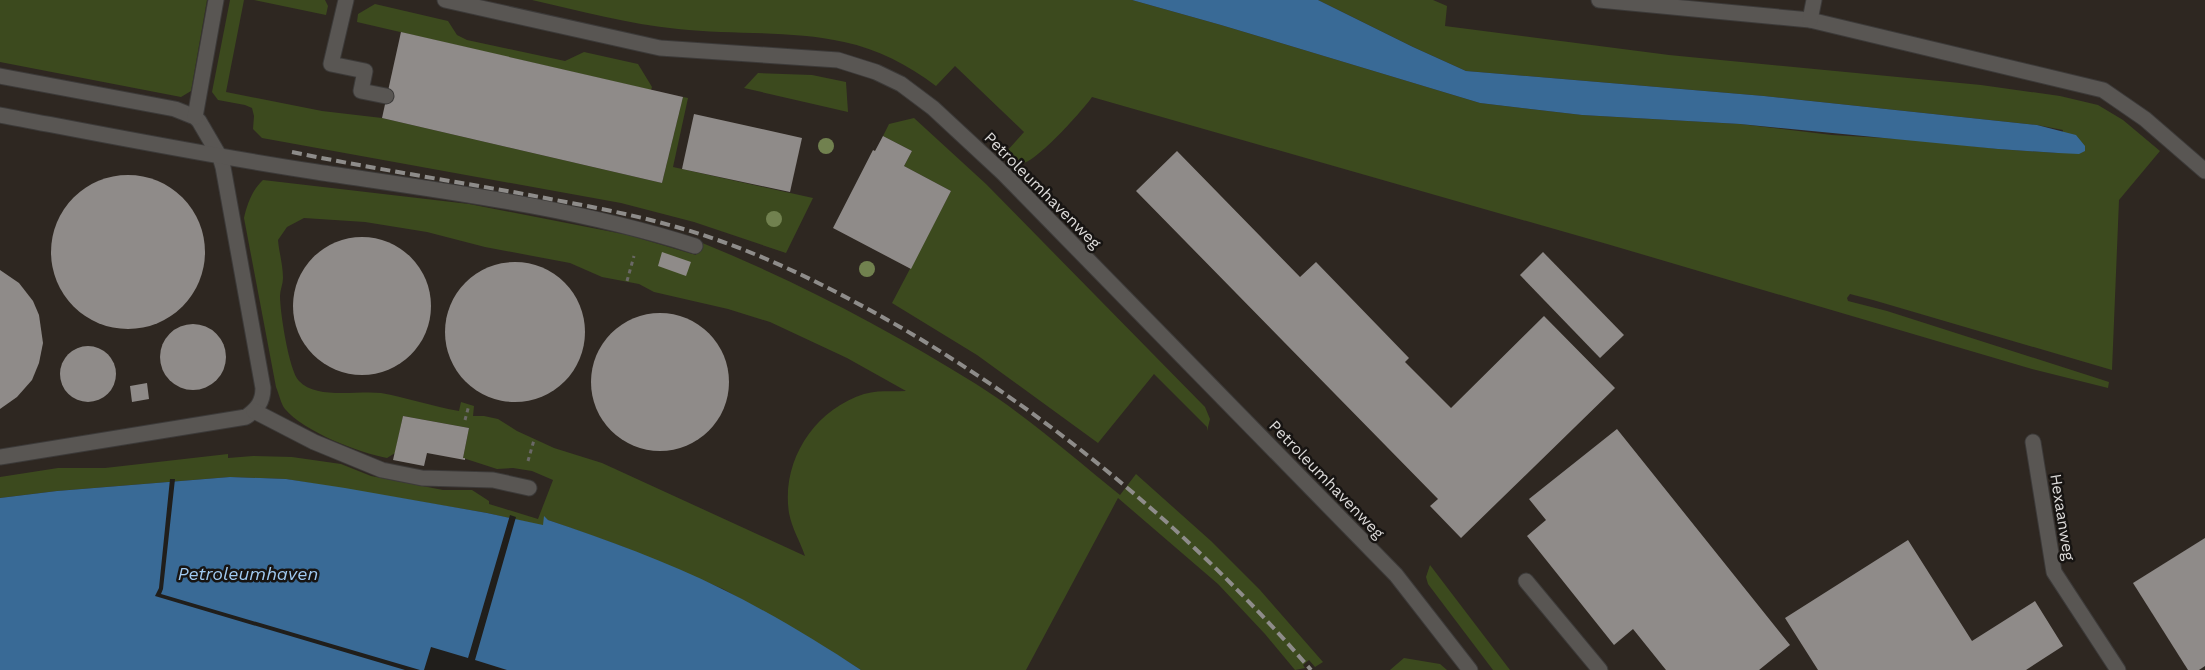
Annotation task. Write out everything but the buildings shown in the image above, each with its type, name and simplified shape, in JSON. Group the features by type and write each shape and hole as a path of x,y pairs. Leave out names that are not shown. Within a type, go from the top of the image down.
{"street":[{"path":"195,117 216,0"},
{"path":"346,0 332,64 366,71 361,91 386,96"},
{"name":"Petroleumhavenweg","path":"445,0 660,48 838,60 876,72 901,84 933,108 1003,173 1389,568 1470,670"},
{"path":"1599,0 1810,20 2103,90 2145,119 2205,171"},
{"path":"1810,20 1814,0"},
{"path":"0,76 175,109 195,117 220,157 263,388 260,403 246,417 0,457"},
{"path":"0,115 220,157 501,200 641,229 695,246"},
{"path":"254,411 314,442 382,470 422,478 493,480 529,488"},
{"name":"Hexaanweg","path":"2033,442 2054,572 2118,670"},
{"path":"1526,582 1600,670"}],"path":[{"path":"627,282 633,258"},
{"path":"465,420 469,406"},
{"path":"527,462 534,440"}],"shaded area":[{"path":"0,0 2205,0 2205,670 0,670"}],"green space":[{"path":"0,0 207,0 191,91 181,97 0,62"},
{"path":"230,0 244,0 226,92 322,111 382,118 662,183 683,97 688,98 673,167 813,198 786,253 694,222 621,203 262,138 253,129 254,116 252,108 218,100 212,92"},
{"path":"254,0 325,0 328,6 326,15"},
{"path":"532,0 1132,0 1480,103 1582,115 1740,124 1832,135 1918,140 1998,149 2058,153 2063,130 2037,125 1764,96 1466,71 1318,0 1433,0 1447,6 1445,26 1669,55 1981,85 2060,96 2098,105 2123,120 2160,151 2119,200 2112,370 1873,300 1850,294 1847,298 1848,301 1887,311 2109,382 2108,388 2032,369 1607,244 1092,97 1080,113 1048,146 1028,161 1022,163 1007,151 1024,132 955,66 936,86 915,71 881,53 844,42 782,34 698,31 659,27"},
{"path":"375,4 448,21 457,35 467,40 565,61 584,52 638,64 652,87 651,90 357,22 358,14"},
{"path":"758,73 812,75 846,82 848,112 744,88"},
{"path":"914,118 986,184 1205,407 1210,419 1207,431 1207,427 1154,374 1098,443 977,355 892,303 951,191 904,166 912,151 883,136 889,124"},
{"path":"263,180 469,204 628,235 696,255 700,242 771,273 876,325 995,396 1032,423 1120,495 1136,474 1211,541 1260,590 1323,662 1315,667 1309,660 1303,665 1305,668 1295,670 1265,634 1218,584 1118,498 1026,670 861,670 803,634 723,589 621,546 544,517 544,526 487,513 286,479 230,477 57,491 0,498 0,477 58,468 105,468 228,454 228,458 253,456 292,457 341,464 371,476 443,490 472,490 489,501 489,504 538,519 553,480 532,471 513,468 497,469 463,458 469,428 403,416 395,453 387,458 332,440 305,425 285,409 276,387 244,218 251,197","holes":["304,218 365,222 427,232 485,247 570,263 602,277 639,284 654,292 728,309 770,322 847,358 906,391 869,393 846,402 830,412 816,425 805,440 796,457 790,475 788,494 790,519 805,556 602,463 554,448 517,431 498,419 473,416 474,406 461,402 459,411 381,393 338,393 316,390 307,387 299,381 292,366 283,327 280,296 283,273 278,240 287,227"]},
{"path":"1430,565 1510,670 1493,670 1428,584 1426,577"},
{"path":"1404,658 1440,664 1447,670 1390,670"}],"water":[{"path":"1132,0 1318,0 1466,71 1764,96 2037,125 2076,135 2085,146 2085,151 2079,154 1998,149 1740,124 1582,115 1480,103"},
{"name":"Petroleumhaven","path":"230,477 286,479 345,488 487,513 543,525 544,516 548,520 658,560 722,589 793,627 861,670 0,670 0,498 57,491"}],"pier":[{"path":"170,479 175,479 161,594 420,670 405,670 155,596 159,588"},
{"path":"510,515 516,517 475,660 507,670 424,670 431,647 468,658"}],"railway":[{"path":"292,152 524,194 641,218 680,228 737,247 820,284 900,327 957,362 1013,399 1067,439 1170,525 1266,620 1311,670"}]}
